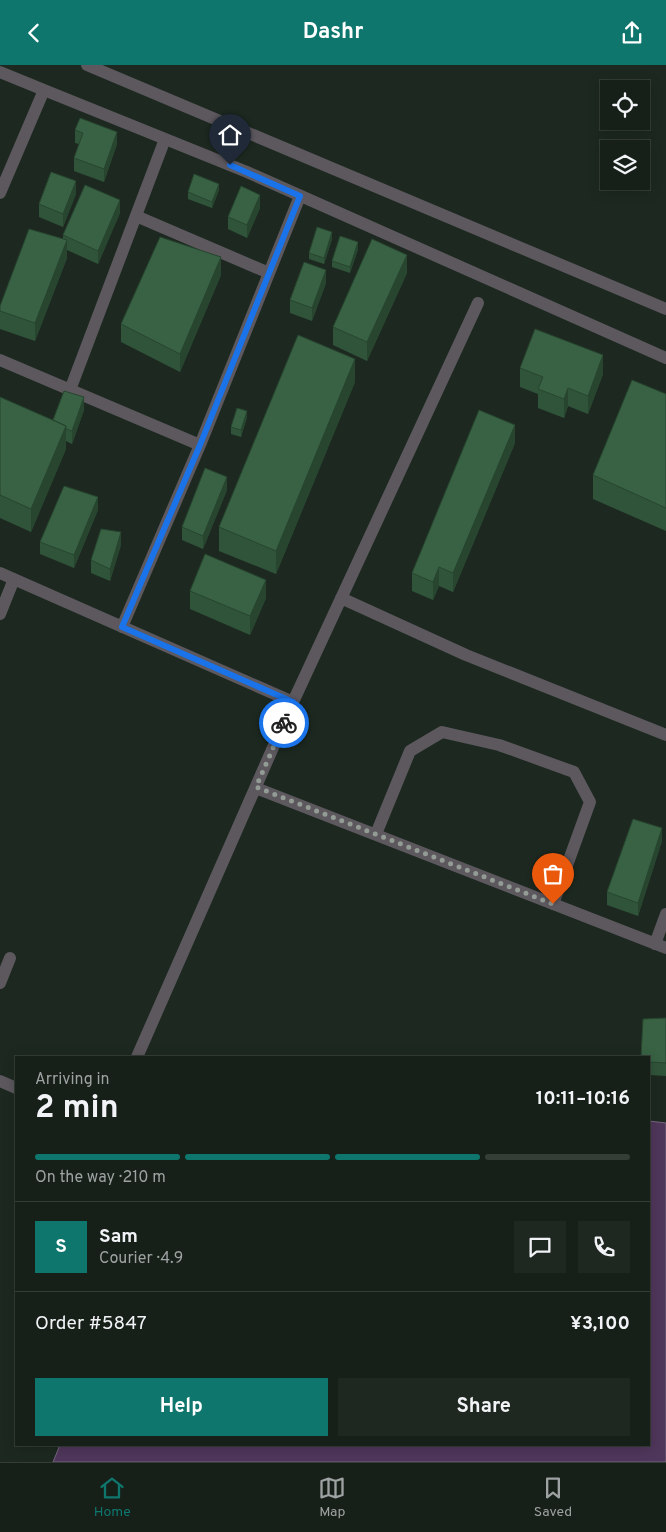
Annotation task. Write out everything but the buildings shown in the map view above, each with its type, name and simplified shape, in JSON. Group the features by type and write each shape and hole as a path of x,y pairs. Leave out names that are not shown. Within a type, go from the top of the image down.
{"street":[{"path":"87,65 666,309"},
{"path":"0,72 300,196 666,358"},
{"path":"0,193 44,90"},
{"path":"70,390 165,139"},
{"path":"122,627 200,445 300,196"},
{"path":"136,216 269,273"},
{"path":"137,1056 293,702 478,303"},
{"path":"0,360 200,445"},
{"path":"0,573 293,702"},
{"path":"0,614 14,579"},
{"path":"340,599 466,655 666,735"},
{"path":"376,834 410,751 442,732 499,745 574,772 590,803 553,904"},
{"path":"256,787 660,946 666,915"},
{"path":"0,983 10,958"},
{"path":"0,1081 15,1088"}],"shaded area":[{"path":"650,1121 666,1123 666,1462 53,1462 60,1446 650,1446"}],"way so far":[{"path":"284,723 256,787 553,904"}],"route":[{"path":"230,165 300,196 200,445 122,627 293,702 284,723"}]}
